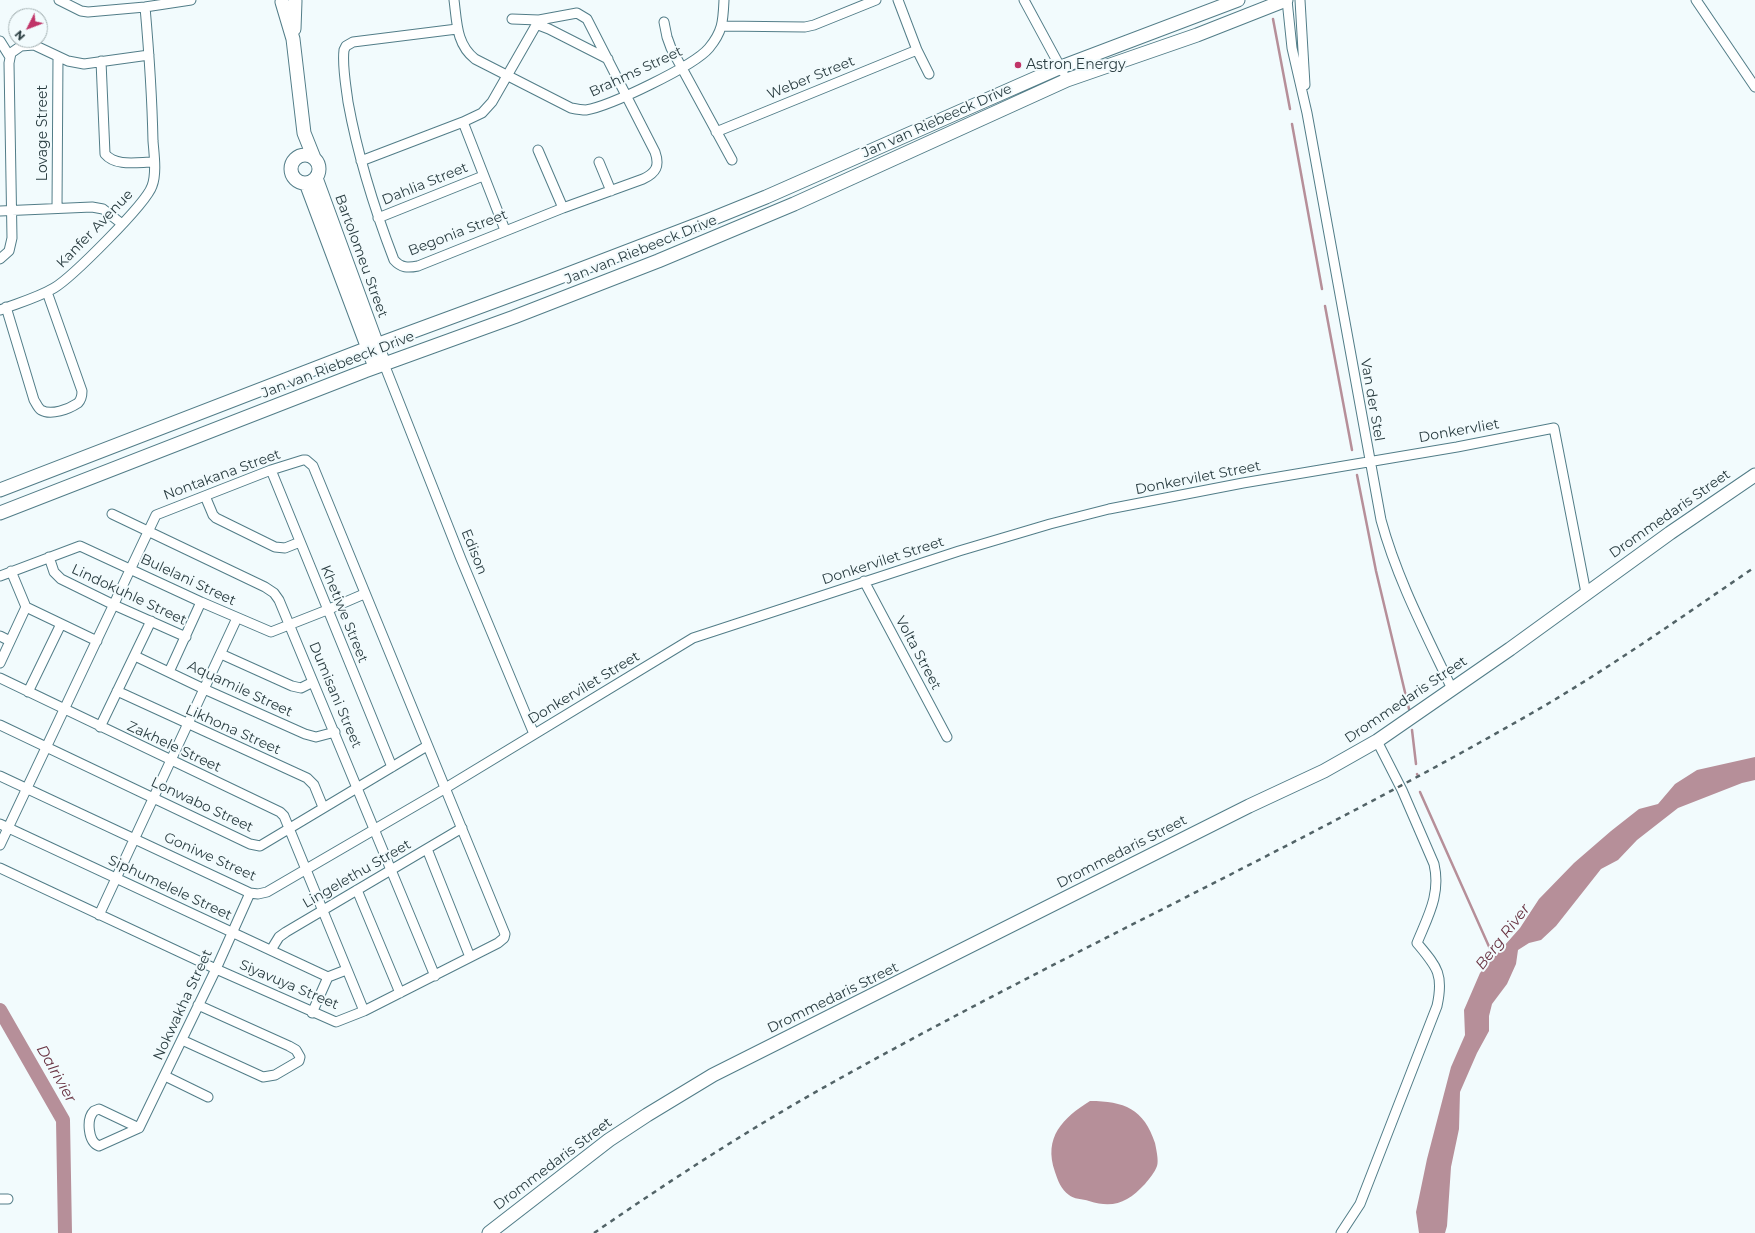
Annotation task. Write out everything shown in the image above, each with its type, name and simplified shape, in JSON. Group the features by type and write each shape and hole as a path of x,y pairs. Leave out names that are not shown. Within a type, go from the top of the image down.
{"main road":[{"path":"280,1 287,3 296,0 293,39"},
{"name":"Jan van Riebeeck Drive","path":"0,490 372,346 547,282 709,220 773,194 1061,67 1238,0"},
{"name":"Jan van Riebeeck Drive","path":"0,513 380,365 534,310 726,234 1067,80 1197,35 1286,0"},
{"path":"280,1 293,39"},
{"name":"Bartolomeu Street","path":"293,39 304,134 319,167 311,180 301,182 292,175 291,170 304,134"},
{"path":"294,160 304,155 314,158"},
{"name":"Bartolomeu Street","path":"311,180 380,365"},
{"name":"Drommedaris Street","path":"489,1233 609,1140 647,1115 713,1076 1324,770 1377,741 1452,690 1670,533 1755,475"}],"street":[{"path":"59,0 81,11 88,12 145,7 191,0"},
{"name":"Brahms Street","path":"454,0 457,29 460,40 469,54 475,59 571,108 579,110 594,108 626,95 682,68 704,54 723,26"},
{"path":"724,0 723,26 805,27 814,25 876,0"},
{"path":"898,0 917,50 929,74"},
{"path":"1024,0 1067,80"},
{"name":"Van der Stel","path":"1286,0 1292,48 1305,102 1369,461 1381,520 1397,571 1452,690"},
{"name":"Van der Stel","path":"1300,0 1305,102"},
{"path":"1696,0 1755,87"},
{"name":"Kanfer Avenue","path":"3,308 47,292 69,277 122,224 149,193 154,179 154,162 149,55 145,7"},
{"path":"512,19 537,22 577,13 582,15 590,25 626,95"},
{"path":"537,22 608,59"},
{"path":"361,161 463,122 487,109 508,75 537,22"},
{"path":"664,22 667,37 682,68 732,160"},
{"name":"Begonia Street","path":"457,29 353,42 346,46 343,55 346,87 361,161 378,218 394,260 401,266 418,266 506,230 650,176 656,170 658,164 655,152 626,95"},
{"path":"0,41 10,55 11,211 11,246 6,255 0,259"},
{"path":"10,55 21,46 34,45 58,57 80,64 149,55"},
{"name":"Weber Street","path":"716,132 917,50"},
{"name":"Lovage Street","path":"57,208 58,57"},
{"path":"101,61 105,154 110,160 118,162 154,162"},
{"path":"463,122 483,176 506,230"},
{"path":"538,150 563,208"},
{"path":"599,162 611,191"},
{"name":"Dahlia Street","path":"378,218 483,176"},
{"path":"0,211 57,208 98,208 107,212 122,224"},
{"path":"3,308 34,400 40,410 47,413 58,412 78,402 82,397 82,391 47,292"},
{"name":"Edison","path":"380,365 390,379 534,734"},
{"name":"Donkervliet","path":"1369,461 1457,447 1554,428 1586,593"},
{"name":"Nontakana Street","path":"0,846 4,826 27,789 131,570 153,519 160,513 271,470 302,460 306,460 313,466 444,789"},
{"name":"Donkervilet Street","path":"444,789 693,638 864,581 1050,524 1109,509 1243,483 1369,461"},
{"name":"Khetiwe Street","path":"271,470 392,767"},
{"path":"205,496 210,510 216,518 275,548 285,548 300,542"},
{"name":"Dumisani Street","path":"112,514 265,587 274,593 291,625 313,682 358,787 435,976"},
{"name":"Bulelani Street","path":"0,576 80,546 271,632 364,594"},
{"name":"Lindokuhle Street","path":"49,557 54,572 60,579 186,637"},
{"path":"11,571 26,607 97,641"},
{"name":"Volta Street","path":"864,581 947,737"},
{"path":"169,672 202,602"},
{"path":"0,663 26,607"},
{"path":"99,915 237,618"},
{"path":"100,727 151,621"},
{"path":"28,692 61,624"},
{"path":"0,636 10,641"},
{"path":"221,654 292,686 301,688 313,682"},
{"name":"Aquamile Street","path":"135,656 310,737 321,737 335,732"},
{"name":"Zakhele Street","path":"0,678 171,761 275,809 284,816 305,870"},
{"name":"Likhona Street","path":"117,692 307,778 314,785 323,807"},
{"name":"Lonwabo Street","path":"0,725 255,845 264,845 323,807 427,746"},
{"path":"1341,1233 1356,1211 1365,1190 1437,1006 1441,982 1438,971 1431,960 1416,943 1434,901 1437,877 1434,864 1402,790 1377,741"},
{"name":"Goniwe Street","path":"0,776 250,893 258,894 275,889 375,828 444,789"},
{"name":"Siyavuya Street","path":"0,868 312,1013 336,1022 364,1011 435,976 498,943 504,938 505,934 462,828 444,789"},
{"name":"Siphumelele Street","path":"4,826 328,977"},
{"name":"Lingelethu Street","path":"271,950 279,937 286,932 462,828"},
{"path":"426,849 470,957"},
{"path":"305,870 364,1011"},
{"path":"357,890 400,993"},
{"name":"Nokwakha Street","path":"139,1128 216,969 250,893"},
{"path":"312,1013 328,977 346,970"},
{"path":"182,1040 263,1077 275,1075 299,1061 300,1057 296,1050 198,1006"},
{"path":"165,1076 208,1097"},
{"path":"99,1109 139,1128 99,1146 94,1144 91,1139 90,1118 94,1111 99,1109"}],"shaded area":[{"path":"1755,757 1755,780 1742,783 1678,808 1637,840 1618,860 1601,869 1556,926 1541,940 1529,943 1518,950 1516,964 1507,984 1492,1004 1489,1016 1489,1031 1477,1053 1460,1092 1459,1129 1451,1167 1447,1226 1445,1233 1419,1233 1416,1212 1427,1159 1451,1067 1465,1035 1464,1010 1480,973 1520,928 1539,899 1574,863 1639,809 1658,804 1675,784 1697,770"},
{"path":"1090,1101 1113,1103 1123,1105 1131,1109 1145,1122 1155,1143 1158,1161 1155,1171 1145,1184 1133,1195 1113,1204 1098,1203 1076,1198 1066,1193 1059,1182 1052,1160 1054,1139 1058,1130 1071,1114"}],"waterway":[{"path":"1273,19 1290,109"},
{"path":"1292,124 1322,289"},
{"path":"1325,306 1352,450"},
{"path":"1357,475 1376,571 1409,709"},
{"path":"1412,730 1416,764"},
{"name":"Berg River","path":"1420,792 1495,960"},
{"name":"Dalrivier","path":"0,1010 63,1120 65,1233"}],"railway":[{"path":"594,1233 706,1158 763,1123 907,1041 994,995 1258,861 1432,769 1518,721 1579,685 1755,567"}],"place":[{"name":"Astron Energy","path":"1018,65"}]}
